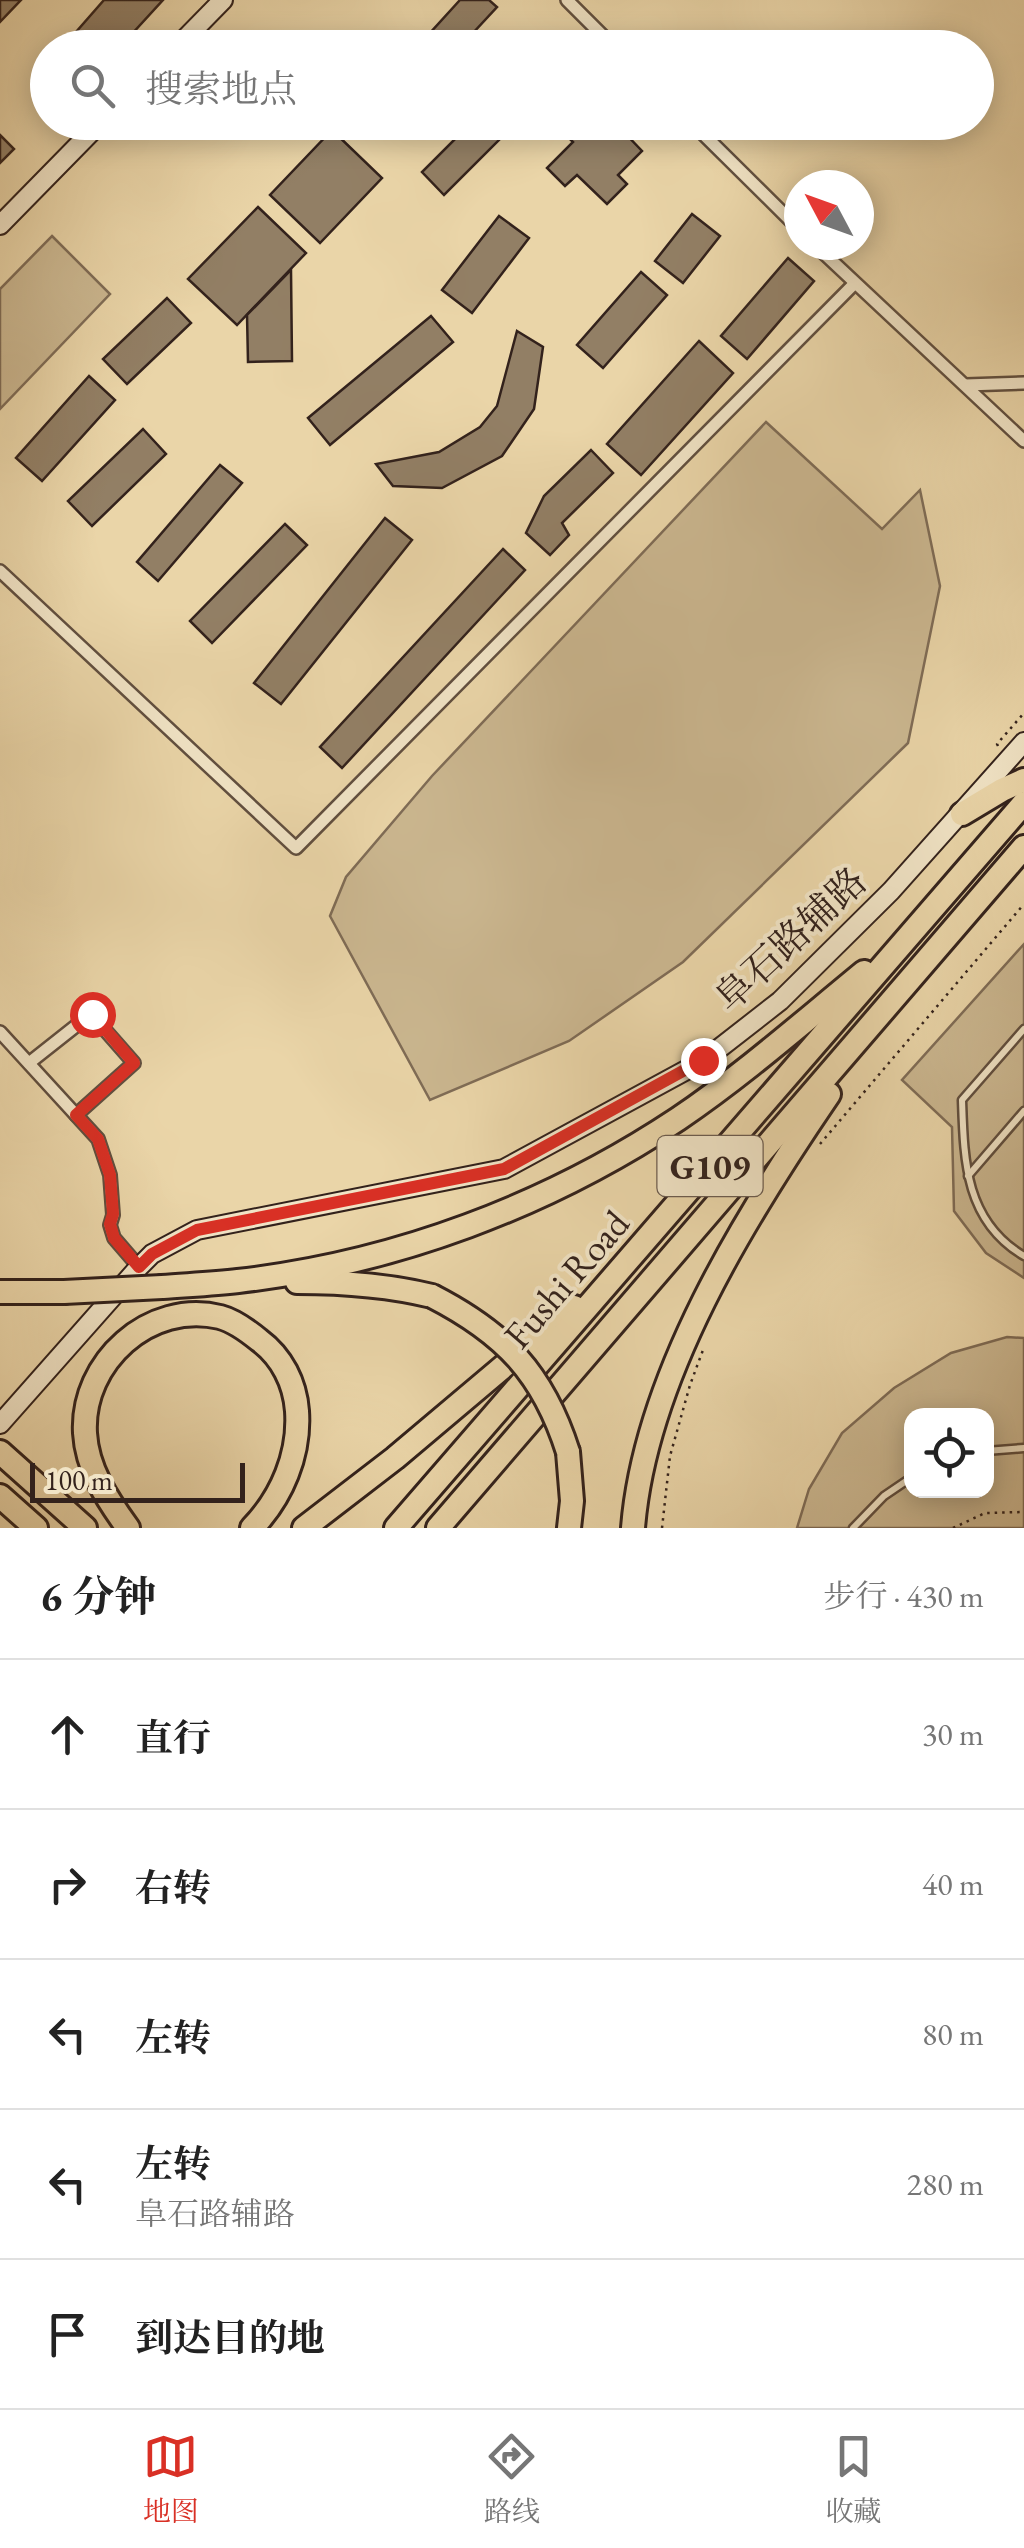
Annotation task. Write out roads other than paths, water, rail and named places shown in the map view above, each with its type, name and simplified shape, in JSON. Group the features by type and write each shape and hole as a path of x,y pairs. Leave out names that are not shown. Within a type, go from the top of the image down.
{"highway":[{"path":"962,814 1024,780"},
{"name":"Fushi Road","path":"396,1528 1024,803"},
{"name":"Fushi Road","path":"438,1528 1024,848"},
{"path":"240,1281 319,1267 429,1240 505,1213 561,1186 676,1120 721,1088 913,932"},
{"path":"619,1528 636,1489 660,1405 724,1260 780,1165 894,998"},
{"path":"304,1528 395,1458 626,1263"},
{"path":"0,1292 240,1281 351,1282 432,1296 469,1315 499,1338 544,1394 568,1452 572,1501 569,1528"},
{"path":"128,1528 108,1500 90,1462 85,1431 88,1400 102,1368 124,1342 152,1323 188,1314 221,1318 244,1328 268,1347 286,1370 296,1397 298,1429 291,1463 278,1492 252,1528"},
{"path":"2,1454 85,1528"},
{"path":"632,1528 636,1489"},
{"path":"0,1496 36,1528"}],"main road":[{"path":"194,30 223,0"},
{"path":"0,225 84,140"},
{"name":"阜石路辅路","path":"0,1424 152,1254 197,1230 504,1169 703,1060 780,1001 891,891 1024,742"}],"street":[{"path":"566,0 597,30"},
{"path":"709,140 784,215"},
{"path":"830,260 1024,441"},
{"path":"0,571 296,848 854,284"},
{"path":"966,385 1024,383"},
{"path":"29,1063 92,1014 134,1063 76,1115"},
{"path":"0,1032 98,1139 110,1175 110,1224 114,1238 139,1267"}],"lane":[{"path":"1024,1029 962,1100 967,1176 988,1226 1024,1256"},
{"path":"967,1176 1024,1111"},
{"path":"994,1450 1024,1448"},
{"path":"853,1528 884,1496 904,1482"}]}
